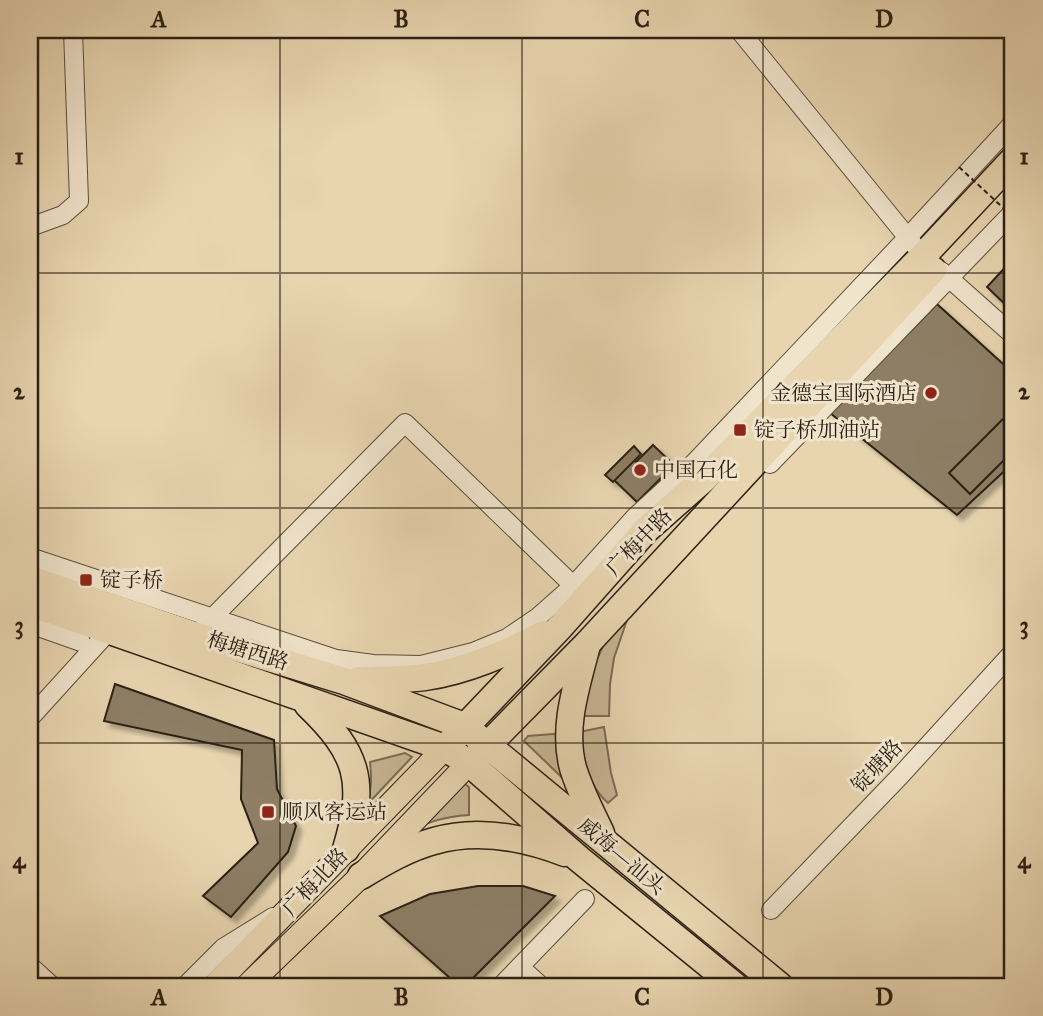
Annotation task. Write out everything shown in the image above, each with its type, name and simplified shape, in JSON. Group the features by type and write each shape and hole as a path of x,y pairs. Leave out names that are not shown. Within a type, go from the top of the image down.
{"highway":[{"name":"广梅中路","path":"445,748 561,626 580,592 706,477 927,253 1013,160"},
{"name":"广梅中路","path":"478,754 587,644 683,540 927,253 1013,185"},
{"name":"梅塘西路","path":"30,579 194,635 344,681 464,726"},
{"name":"梅塘西路","path":"30,604 445,748"},
{"path":"344,681 427,676 479,664 561,626"},
{"path":"587,644 571,709 569,737 573,767 583,797 606,842"},
{"path":"527,661 548,683"},
{"path":"302,699 340,739 355,771 358,786 356,807 346,849"},
{"name":"威海—汕头","path":"464,726 478,754 579,859 736,986"},
{"name":"威海—汕头","path":"445,748 478,754 606,842 780,986"},
{"path":"361,876 400,854 435,840 472,834 507,835 541,844 579,859"}],"main road":[{"name":"广梅北路","path":"214,986 445,748"},
{"name":"广梅北路","path":"247,986 361,876 478,754"}],"street":[{"path":"30,227 63,215 79,201 74,30"},
{"path":"739,30 927,253 1013,335"},
{"path":"752,30 927,253"},
{"path":"927,253 1013,123"},
{"path":"927,253 1013,215"},
{"path":"30,556 213,617 336,659 373,664 421,665 473,652 506,638 580,592 405,423 213,617 194,635"},
{"path":"30,624 81,642"},
{"path":"30,718 109,631"},
{"name":"锭塘路","path":"771,910 901,775 1013,652"},
{"path":"501,986 586,899"},
{"path":"185,986 223,948 297,902"},
{"path":"30,966 52,986"},
{"path":"520,967 541,986"}],"path":[{"path":"959,167 1013,215"}],"shaded area":[{"path":"628,617 614,658 609,716 582,716 595,663 610,632"},
{"path":"604,727 617,795 608,803 591,779 579,732"},
{"path":"565,733 577,792 524,741 528,736"},
{"path":"405,753 412,757 362,810 370,787 370,762"},
{"path":"459,780 469,787 469,815 437,820 407,832"}],"building":[{"path":"1011,261 1013,304 1009,308 987,287"},
{"name":"金德宝国际酒店","path":"937,304 1013,373 1013,463 957,515 830,413"},
{"path":"1013,409 1013,451 970,494 949,473"},
{"path":"653,445 674,465 637,502 613,479 633,458 636,462"},
{"path":"634,446 641,454 613,482 605,475"},
{"name":"顺风客运站","path":"115,684 274,740 277,789 296,826 288,852 231,917 203,896 258,843 241,799 242,750 104,721"},
{"path":"478,886 523,886 555,896 465,986 459,986 380,916 430,894"}],"place":[{"name":"金德宝国际酒店","path":"931,393"},
{"name":"锭子桥加油站","path":"740,430"},
{"name":"中国石化","path":"640,470"},
{"name":"锭子桥","path":"86,580"},
{"name":"顺风客运站","path":"268,812"}]}
